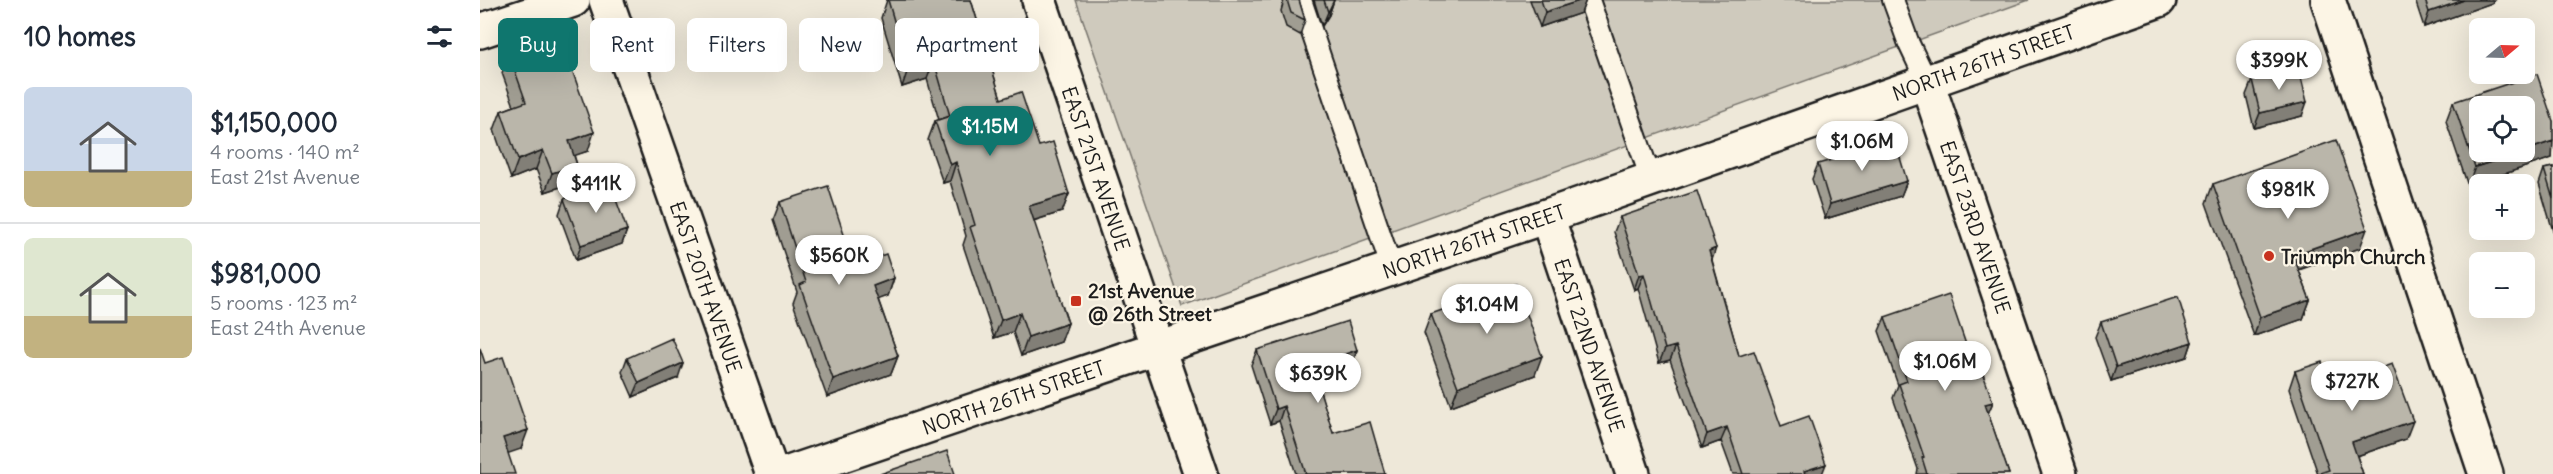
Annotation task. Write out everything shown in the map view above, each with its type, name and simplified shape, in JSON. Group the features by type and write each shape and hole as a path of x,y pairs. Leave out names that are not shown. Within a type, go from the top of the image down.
{"street":[{"path":"480,31 573,0"},
{"name":"EAST 20TH AVENUE","path":"606,0 772,474"},
{"name":"EAST 21ST AVENUE","path":"1039,0 1201,474"},
{"name":"NORTH 26TH STREET","path":"786,474 1547,216 2159,0"},
{"path":"2328,0 2486,474"},
{"name":"EAST 23RD AVENUE","path":"1927,82 2060,474"},
{"name":"EAST 22ND AVENUE","path":"1547,216 1633,474"}],"lane":[{"path":"1301,0 1392,269"},
{"path":"1589,0 1651,179"},
{"path":"1893,0 1909,44 1927,82"}],"shaded area":[{"path":"1076,0 2029,0 1182,306"}],"building":[{"path":"888,0 971,0 976,18 895,18 895,24"},
{"path":"1287,0 1299,0 1305,20 1291,13"},
{"path":"1324,0 1334,0 1328,12"},
{"path":"1541,0 1582,0 1545,12"},
{"path":"2425,0 2464,0 2429,12"},
{"path":"2299,69 2307,102 2260,113 2252,80"},
{"path":"515,72 573,72 594,132 569,141 577,165 552,173 543,150 518,160 501,111 526,102"},
{"path":"937,72 993,72 1001,99 1021,92 1039,146 1053,142 1069,194 1029,206 1068,323 1028,337 1020,313 1001,320 970,227 975,225 956,162 950,165 935,121 950,116"},
{"path":"2537,74 2553,121 2553,141 2535,147 2535,96 2471,96 2507,84 2535,84 2535,75"},
{"path":"2469,97 2469,149 2453,102"},
{"path":"2336,140 2367,229 2293,255 2310,300 2260,317 2213,184"},
{"path":"1895,141 1907,181 1830,204 1818,164"},
{"path":"2473,162 2491,162 2475,167"},
{"path":"2553,167 2553,199 2544,169"},
{"path":"610,183 627,230 581,245 564,199"},
{"path":"828,186 854,265 886,254 894,278 873,286 898,356 833,379 800,285 806,282 780,202"},
{"path":"1697,191 1716,248 1709,251 1739,356 1754,351 1781,426 1809,416 1826,464 1804,471 1805,474 1743,474 1727,427 1707,434 1676,346 1665,349 1644,274 1639,275 1620,217"},
{"path":"1516,284 1542,356 1458,387 1431,314"},
{"path":"1949,295 1971,359 1977,357 1993,402 1985,404 2009,474 1927,474 1922,458 1924,457 1899,384 1907,381 1885,317"},
{"path":"2178,297 2192,342 2116,367 2101,322"},
{"path":"1348,321 1357,350 1312,365 1333,433 1370,422 1385,474 1306,474 1284,406 1276,409 1257,350"},
{"path":"672,338 683,363 639,383 627,358"},
{"path":"480,348 485,363 503,357 528,430 503,438 515,474 480,474"},
{"path":"2322,362 2331,386 2392,364 2413,421 2352,442 2363,474 2317,474 2329,470 2295,371"},
{"path":"947,451 955,474 880,474"}],"place":[{"name":"Triumph Church","path":"2269,256"},
{"name":"21st Avenue @ 26th Street","path":"1076,301"}]}
